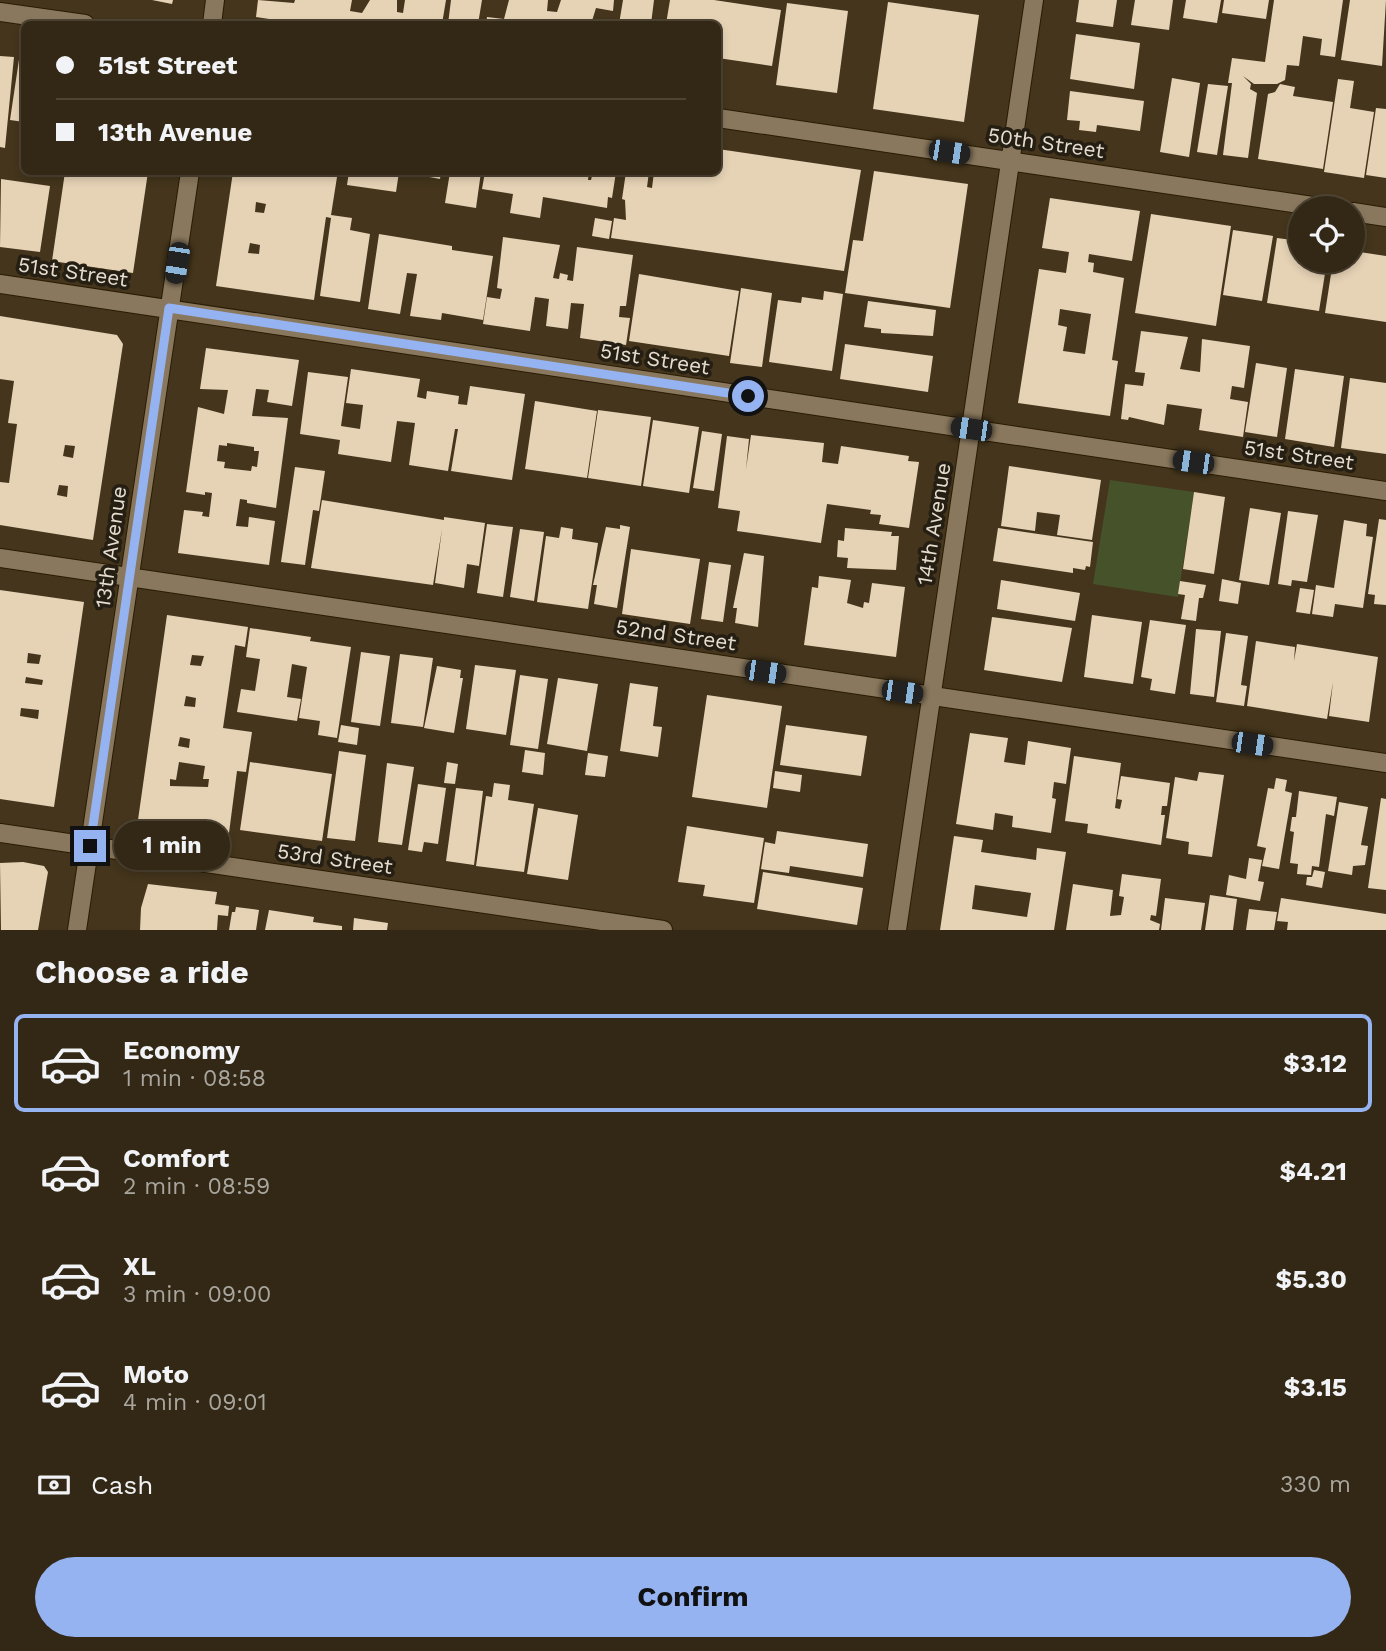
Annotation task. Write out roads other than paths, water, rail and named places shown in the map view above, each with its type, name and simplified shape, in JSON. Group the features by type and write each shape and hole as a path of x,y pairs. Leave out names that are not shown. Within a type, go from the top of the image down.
{"street":[{"path":"212,21 215,0"},
{"name":"14th Avenue","path":"897,930 1034,0"},
{"path":"0,12 64,21"},
{"name":"50th Street","path":"721,118 1288,202"},
{"name":"13th Avenue","path":"77,930 190,175"},
{"path":"1365,214 1386,217"},
{"name":"51st Street","path":"0,284 1386,491"},
{"name":"52nd Street","path":"0,558 1386,764"},
{"name":"53rd Street","path":"0,832 663,930"}]}
